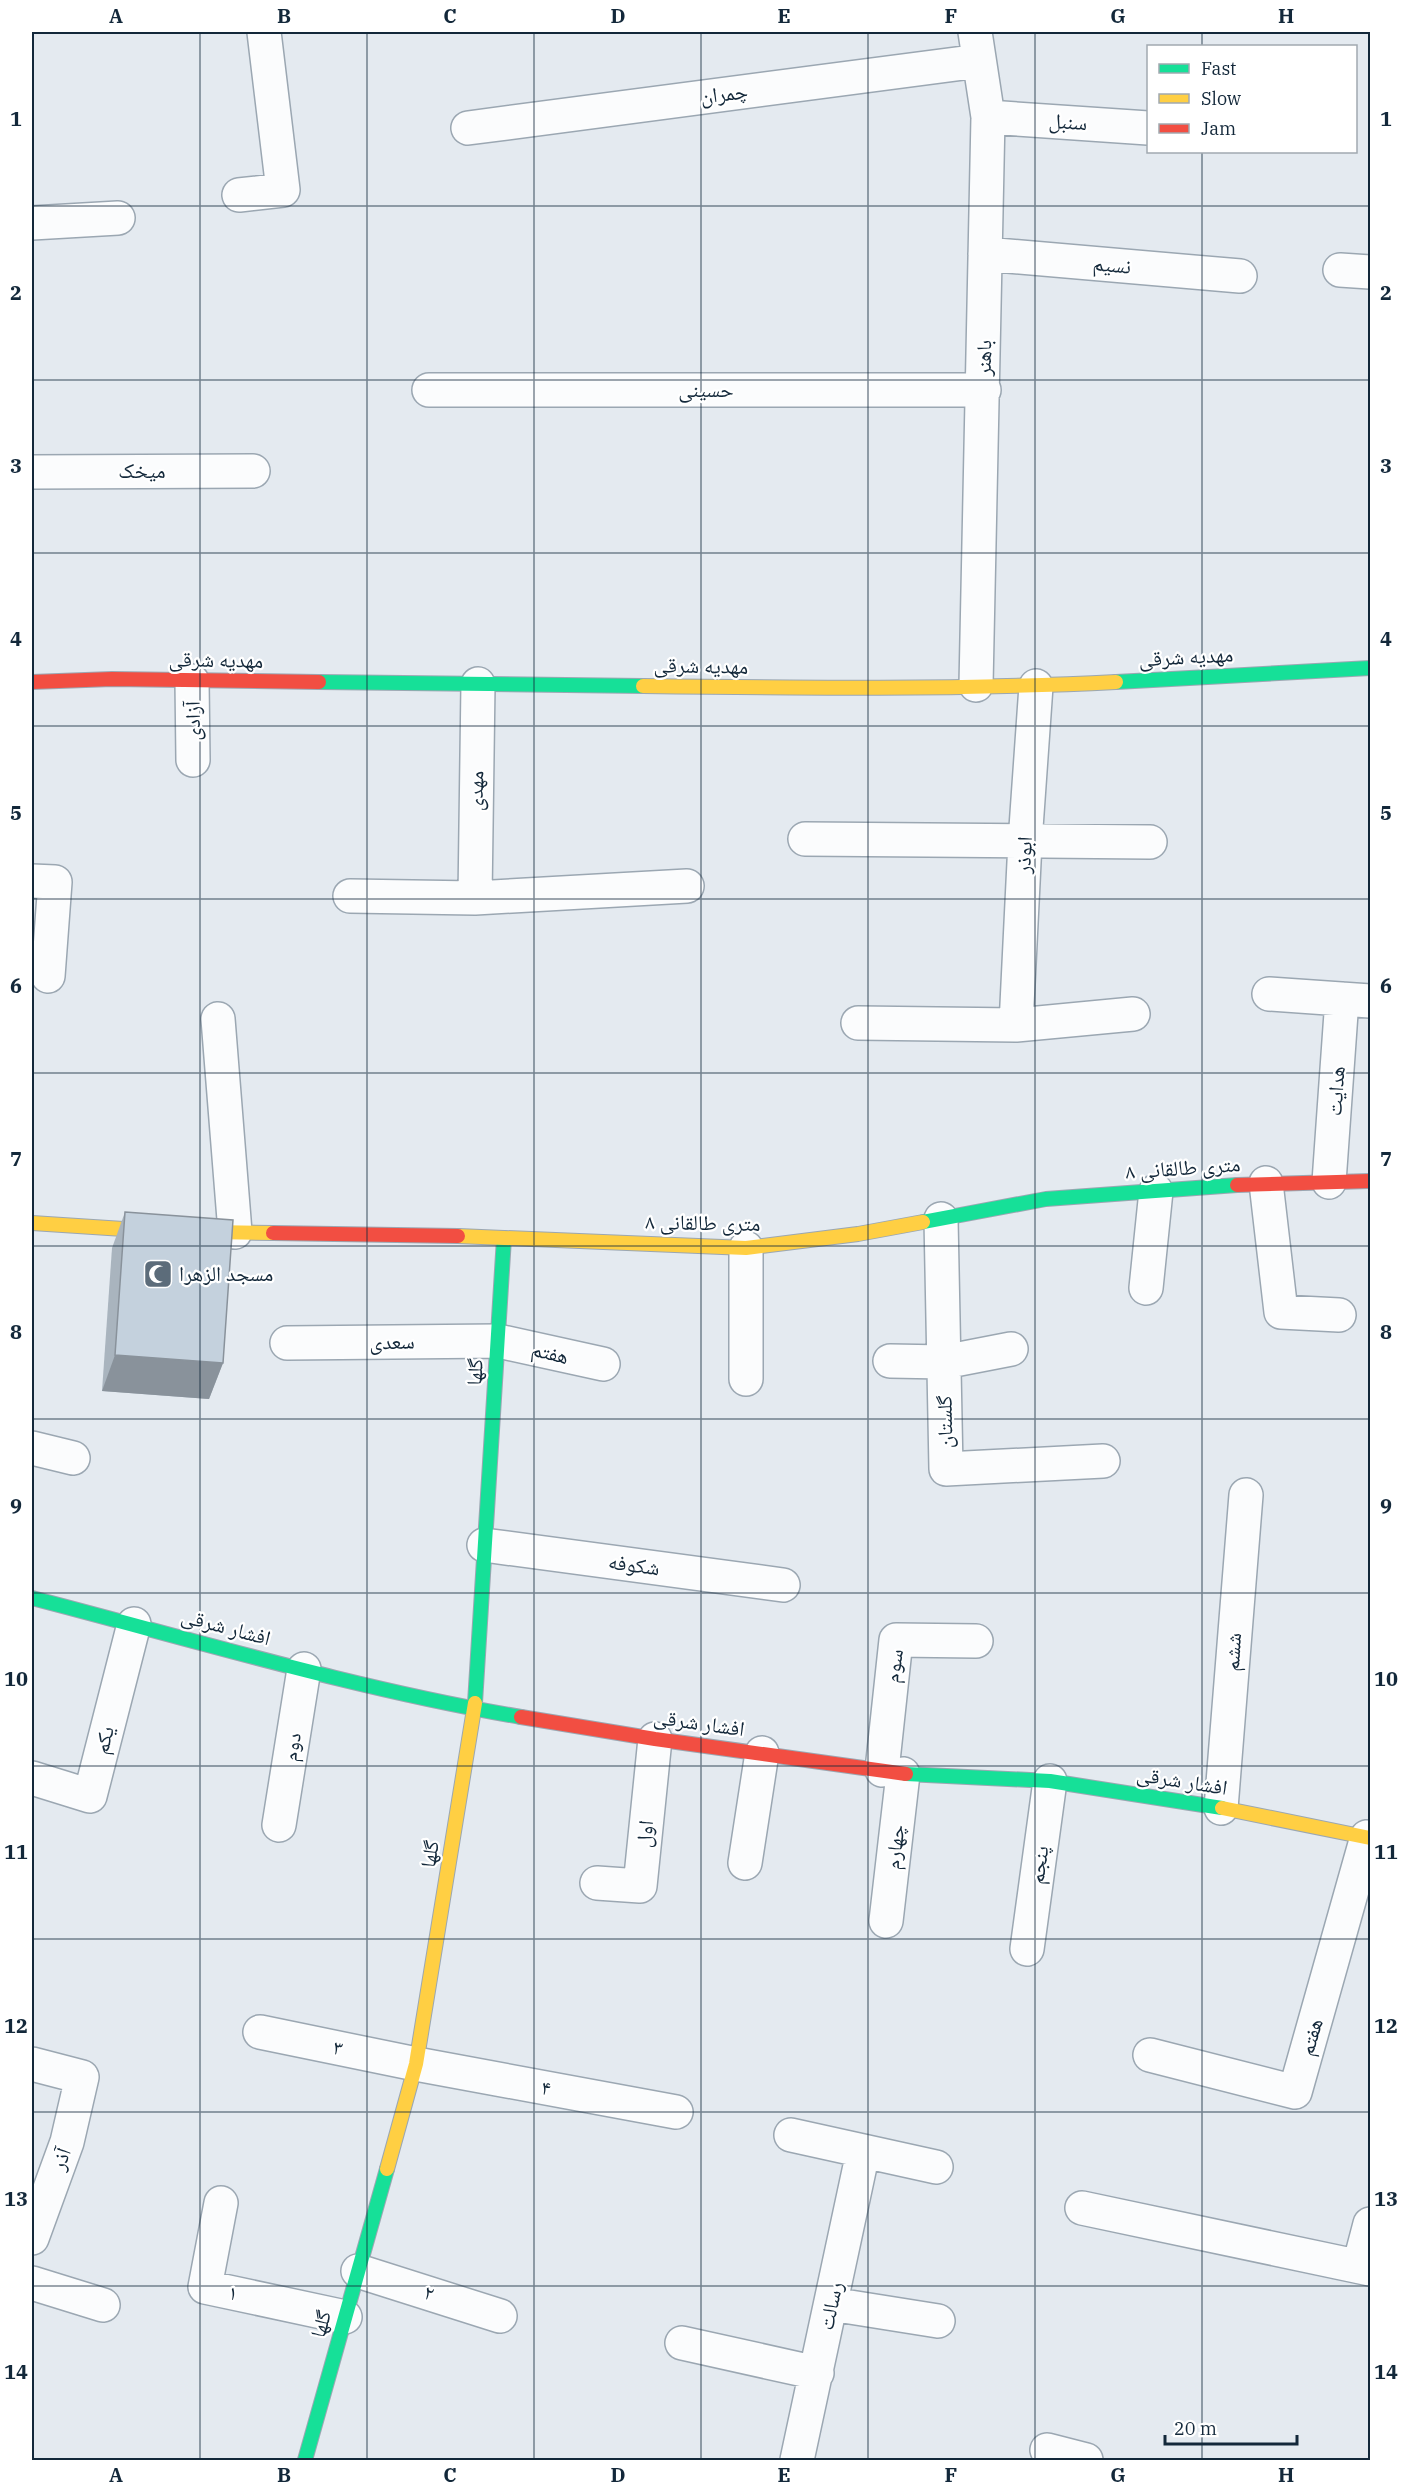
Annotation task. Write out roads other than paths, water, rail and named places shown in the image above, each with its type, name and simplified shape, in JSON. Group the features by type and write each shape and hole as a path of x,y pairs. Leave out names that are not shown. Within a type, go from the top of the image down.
{"street":[{"path":"239,195 283,190 264,32"},
{"name":"باهنر","path":"976,685 988,117 977,46"},
{"name":"چمران","path":"468,128 977,46"},
{"name":"سنبل","path":"988,117 1147,128"},
{"path":"32,223 118,218"},
{"name":"نسیم","path":"985,254 1240,276"},
{"name":"حسینی","path":"429,390 984,390"},
{"name":"میخک","path":"32,472 253,471"},
{"name":"مهدیه شرقی","path":"32,682 112,680 822,688 1036,686 1371,668"},
{"name":"آزادی","path":"192,681 193,760"},
{"name":"مهدی","path":"475,898 478,684"},
{"name":"ابوذر","path":"1016,1025 1024,842 1036,686"},
{"path":"805,839 1150,842"},
{"path":"32,881 55,882 48,976"},
{"path":"350,896 475,898 687,886"},
{"path":"1269,994 1356,1000"},
{"name":"هدایت","path":"1329,1182 1356,1000"},
{"path":"858,1023 1016,1025 1132,1014"},
{"path":"218,1019 235,1232"},
{"name":"۸ متری طالقانی","path":"32,1223 154,1231 504,1239 746,1248 858,1234 1046,1199 1266,1183 1371,1181"},
{"path":"1266,1183 1281,1312 1339,1315"},
{"path":"1146,1288 1156,1191"},
{"name":"گلستان","path":"941,1219 946,1469 1102,1461"},
{"name":"گلها","path":"305,2460 416,2064 475,1709 504,1239"},
{"path":"746,1248 746,1379"},
{"name":"سعدی","path":"287,1343 498,1341"},
{"name":"هفتم","path":"498,1341 603,1364"},
{"path":"890,1361 944,1362 1011,1349"},
{"path":"32,1448 73,1458"},
{"name":"ششم","path":"1221,1808 1246,1495"},
{"name":"شکوفه","path":"484,1545 783,1585"},
{"name":"افشار شرقی","path":"32,1598 304,1669 475,1709 655,1739 893,1772 1050,1781 1221,1808 1369,1838"},
{"name":"یکم","path":"32,1778 90,1796 134,1624"},
{"name":"سوم","path":"893,1772 896,1640 976,1641"},
{"name":"دوم","path":"279,1825 304,1669"},
{"name":"اول","path":"597,1883 640,1886 655,1739"},
{"path":"745,1863 762,1753"},
{"name":"چهارم","path":"886,1921 893,1772"},
{"name":"پنجم","path":"1027,1949 1050,1781"},
{"name":"هفتم","path":"1150,2055 1295,2092 1369,1838"},
{"name":"۳","path":"260,2032 416,2064"},
{"name":"آذر","path":"32,2064 82,2077 67,2142 33,2230"},
{"name":"۴","path":"416,2064 676,2112"},
{"path":"791,2135 936,2167"},
{"name":"رسالت","path":"797,2460 863,2152"},
{"name":"۱","path":"221,2203 205,2287 345,2317"},
{"path":"1082,2208 1365,2268 1371,2224"},
{"name":"۲","path":"358,2271 501,2316"},
{"path":"32,2283 103,2305"},
{"path":"831,2304 938,2321"},
{"path":"682,2343 817,2373"},
{"path":"1047,2450 1086,2460"}],"place":[{"name":"مسجد الزهرا","path":"158,1274"}]}
